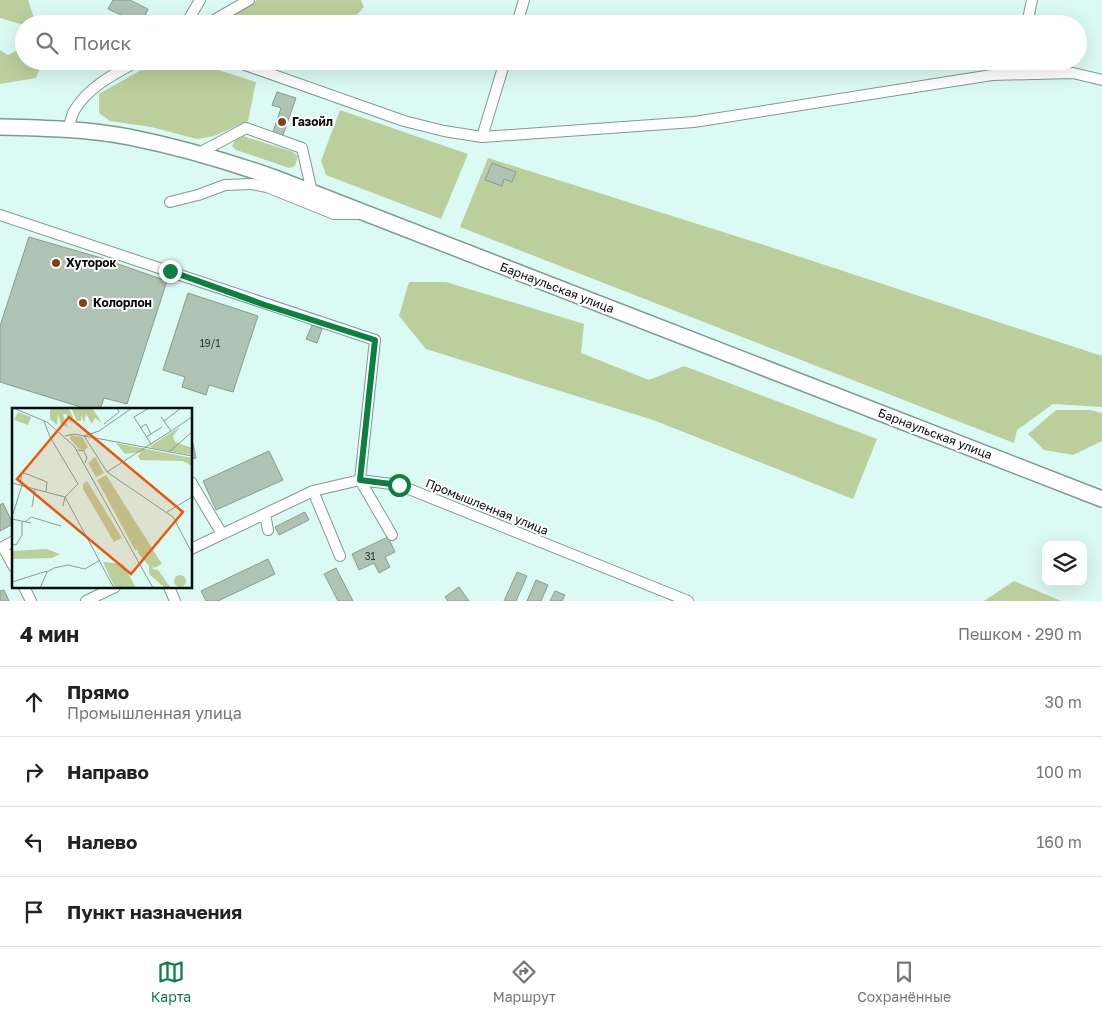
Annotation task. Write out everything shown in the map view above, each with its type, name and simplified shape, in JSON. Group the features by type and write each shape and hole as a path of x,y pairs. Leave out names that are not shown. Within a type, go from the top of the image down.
{"highway":[{"name":"Барнаульская улица","path":"0,128 68,130 127,137 199,153 257,172 1102,499"}],"street":[{"path":"191,15 200,0"},
{"path":"223,15 249,0"},
{"path":"520,15 524,0"},
{"path":"1029,15 1032,0"},
{"path":"68,130 73,113 87,95 109,77 122,70"},
{"path":"260,70 404,121 444,131 482,137 694,122 992,75 1073,73 1102,80"},
{"path":"482,137 502,70"},
{"path":"1016,74 1017,70"},
{"path":"199,153 246,128 302,148 312,192"},
{"path":"170,202 198,195 225,184 252,184 267,187 334,214 367,214"},
{"path":"0,215 375,340 360,480 392,535"},
{"name":"Промышленная улица","path":"192,549 313,491 360,480 399,485 688,601"},
{"path":"192,484 222,534"},
{"path":"313,491 340,556"},
{"path":"265,514 268,530"},
{"path":"12,542 3,547 12,563"},
{"path":"24,588 31,601"},
{"path":"86,601 113,588"},
{"path":"170,588 176,601"}],"green space":[{"path":"0,0 28,0 33,15 15,15 15,22 0,18"},
{"path":"257,0 361,0 364,7 357,15 230,15"},
{"path":"0,50 8,55 15,52 15,70 39,70 36,78 0,84"},
{"path":"141,70 218,70 256,82 248,121 214,136 197,139 151,127 110,121 99,113 99,94"},
{"path":"340,110 468,154 441,219 326,175 321,161"},
{"path":"243,136 293,152 298,156 295,166 289,168 236,150 232,146 236,139"},
{"path":"488,158 761,244 1102,356 1102,407 1053,404 1017,430 1014,443 460,227"},
{"path":"409,282 446,282 584,324 581,353 649,380 684,366 877,439 853,499 653,420 426,349 399,316"},
{"path":"1056,410 1090,410 1102,413 1102,441 1073,455 1044,450 1028,434"},
{"path":"1014,581 1061,601 984,601"}],"building":[{"path":"113,0 130,0 148,9 145,15 121,15 108,9"},
{"name":"Газойл","path":"277,92 296,98 282,138 272,135 281,108 272,105"},
{"path":"492,163 516,172 512,182 504,179 502,186 485,180"},
{"name":"Колорлон","path":"29,237 98,257 167,281 127,404 104,398 101,408 84,408 0,382 0,326"},
{"path":"188,293 258,316 233,392 209,385 206,395 182,387 185,377 163,370"},
{"path":"312,325 322,329 317,343 306,339"},
{"path":"192,443 193,443 196,458 192,459"},
{"path":"269,451 283,480 216,510 203,481"},
{"path":"3,503 12,525 0,531 0,505"},
{"path":"305,512 309,520 279,535 275,527"},
{"path":"388,537 395,552 385,557 390,567 379,573 374,563 359,570 352,554"},
{"path":"268,559 275,574 218,601 206,601 201,591"},
{"path":"336,568 353,601 338,601 324,574"},
{"path":"517,572 527,576 516,601 504,601"},
{"path":"536,580 548,585 541,601 527,601"},
{"path":"459,587 469,601 448,601 445,597"},
{"path":"4,590 9,601 0,601 0,591"},
{"path":"555,591 565,595 562,601 550,601"}],"place":[{"name":"Газойл","path":"282,122"},
{"name":"Хуторок","path":"56,263"},
{"name":"Колорлон","path":"83,303"}],"route":[{"path":"170,271 265,305 375,340 360,480 399,485"}]}
